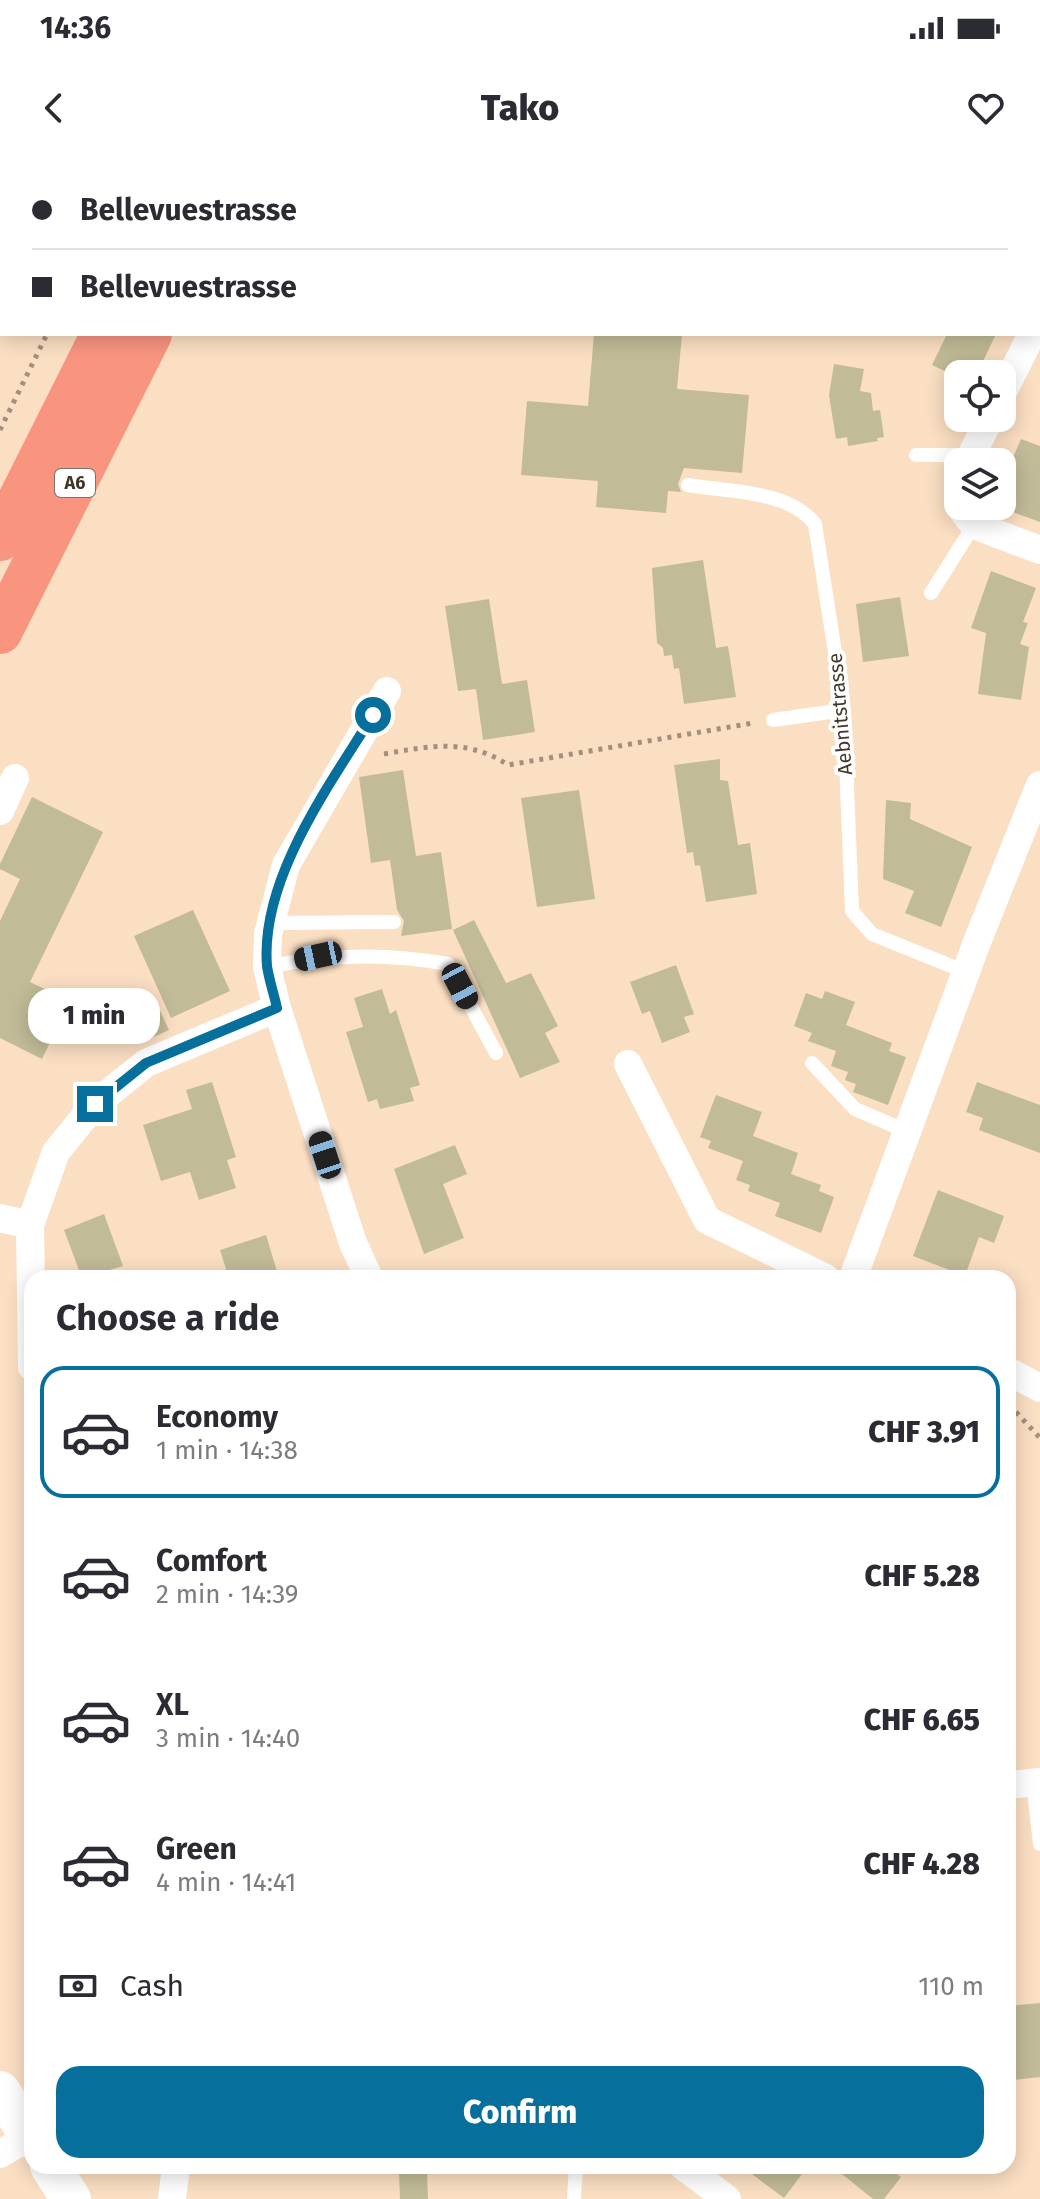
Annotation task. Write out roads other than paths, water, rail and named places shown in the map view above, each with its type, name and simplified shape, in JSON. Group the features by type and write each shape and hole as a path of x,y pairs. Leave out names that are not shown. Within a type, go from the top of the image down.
{"highway":[{"name":"A6","path":"0,539 102,336"},
{"name":"A6","path":"0,632 149,336"}],"street":[{"path":"1016,366 1031,336"},
{"path":"975,520 1040,550"},
{"path":"365,1270 353,1243 277,1008 267,967 270,923 286,865 387,691"},
{"path":"0,811 15,778"},
{"path":"856,1270 966,972 1038,796"},
{"path":"31,1270 30,1225 56,1152 95,1104 146,1063 277,1008"},
{"path":"628,1064 707,1220 810,1270"},
{"path":"0,1218 30,1225"},
{"path":"1016,1375 1039,1385"},
{"path":"0,2091 24,2141"},
{"path":"50,2174 71,2199"},
{"path":"172,2199 175,2174"},
{"path":"694,2174 727,2199"}],"lane":[{"path":"916,455 944,457"},
{"name":"Aebnitstrasse","path":"688,485 788,502 805,511 815,524 844,710 852,911 872,934 966,972"},
{"path":"931,593 964,520"},
{"path":"773,720 844,710"},
{"path":"270,923 394,922"},
{"path":"267,967 318,956 422,959 448,964 496,1053"},
{"path":"812,1063 855,1109 906,1131"},
{"path":"1027,1783 1040,1844"},
{"path":"574,2199 576,2174"}]}
